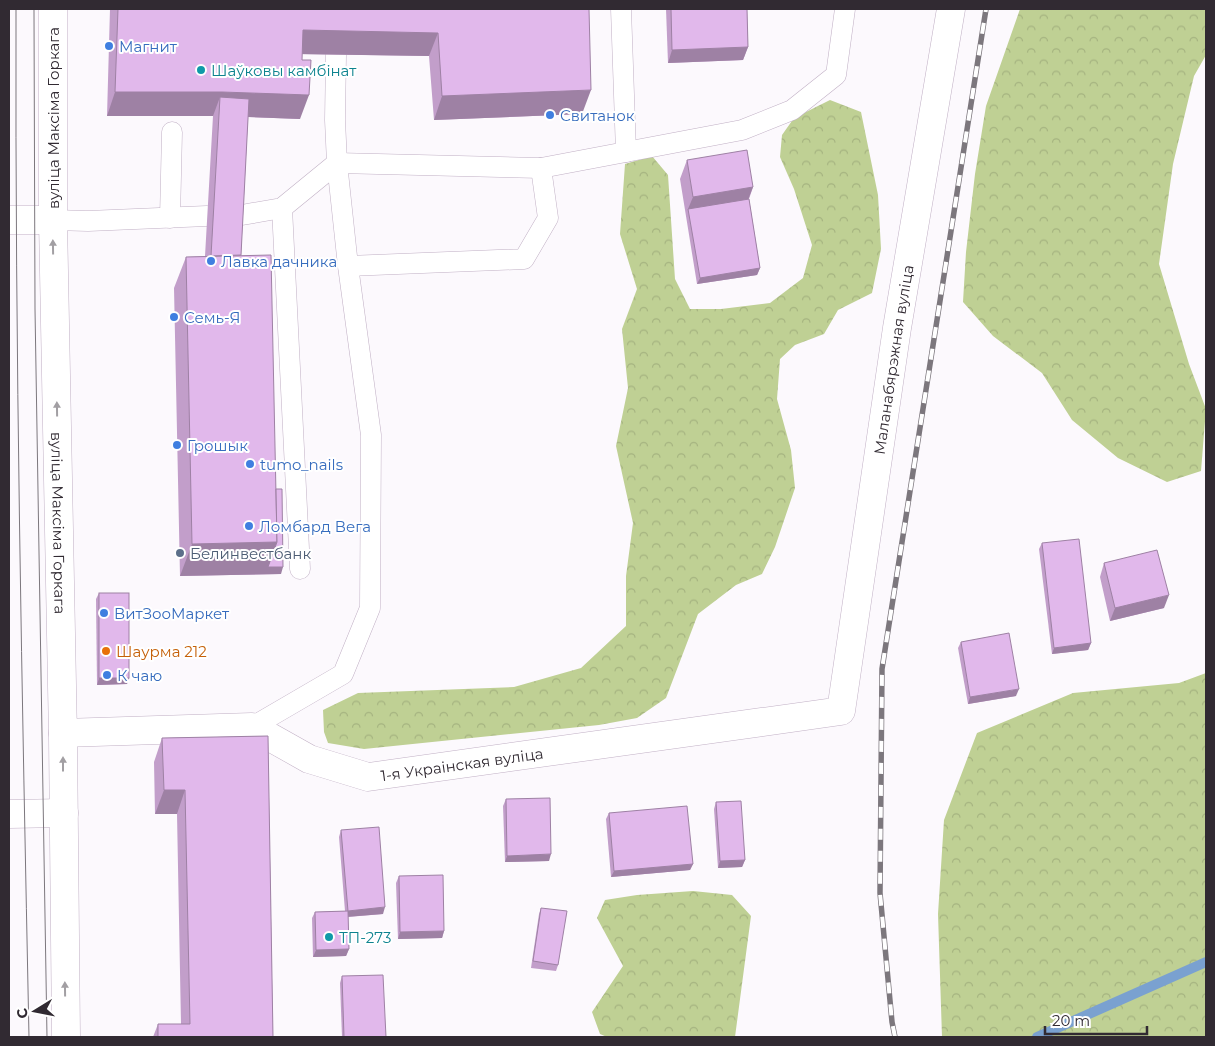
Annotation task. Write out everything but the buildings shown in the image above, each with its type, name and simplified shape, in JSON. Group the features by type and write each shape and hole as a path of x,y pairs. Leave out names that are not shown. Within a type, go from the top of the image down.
{"street":[{"name":"вуліца Максіма Горкага","path":"53,9 53,220 63,733 66,1037"},
{"name":"Маланабярэжная вуліца","path":"841,711 897,328 950,9"},
{"path":"9,220 53,220"},
{"name":"1-я Украінская вуліца","path":"252,726 309,759 368,777 841,711"},
{"path":"63,733 252,726"},
{"path":"9,814 64,813"}],"lane":[{"path":"621,9 626,152"},
{"path":"236,216 282,208 337,163 541,168 742,130 792,110 836,75 844,9"},
{"path":"252,726 343,674 370,608 371,435 348,266 337,163 335,120 336,55"},
{"path":"170,218 172,132"},
{"path":"348,266 524,258 548,218 541,168"},
{"path":"282,208 300,569"},
{"path":"53,220 208,216"}],"green space":[{"path":"1020,9 1206,9 1206,55 1194,76 1173,164 1159,264 1189,364 1206,409 1201,471 1167,482 1118,458 1072,420 1042,373 993,336 963,302 966,252 975,174 986,106"},
{"path":"830,100 861,112 878,195 881,249 872,293 838,310 824,334 795,345 780,359 777,399 791,450 795,488 775,547 762,574 736,585 698,614 666,698 637,718 599,725 364,749 328,743 324,732 323,710 358,693 514,687 581,668 626,626 626,576 633,523 616,446 628,388 622,329 637,289 620,234 625,164 652,156 668,175 675,279 690,309 721,309 770,303 803,278 812,245 794,189 780,157 782,135 794,118"},
{"path":"1206,673 1206,1037 942,1037 938,914 944,820 977,733 1073,693 1179,683"},
{"path":"693,891 732,895 751,916 735,1037 607,1037 600,1034 592,1012 623,966 597,918 605,900 637,895"}],"waterway":[{"path":"1037,1037 1206,962"}],"tram line":[{"path":"16,9 18,395 29,1037"},
{"path":"34,9 35,309 47,1037"}],"railway":[{"path":"895,1037 880,893 882,669 986,9"}],"place":[{"name":"Магнит","path":"109,46"},
{"name":"Шаўковы камбінат","path":"201,70"},
{"name":"Свитанок","path":"550,115"},
{"name":"Лавка дачника","path":"211,261"},
{"name":"Семь-Я","path":"174,317"},
{"name":"Грошык","path":"177,445"},
{"name":"tumo_nails","path":"250,464"},
{"name":"Ломбард Вега","path":"249,526"},
{"name":"Белинвестбанк","path":"180,553"},
{"name":"ВитЗооМаркет","path":"104,613"},
{"name":"Шаурма 212","path":"106,651"},
{"name":"К чаю","path":"107,675"},
{"name":"ТП-273","path":"329,937"}]}
